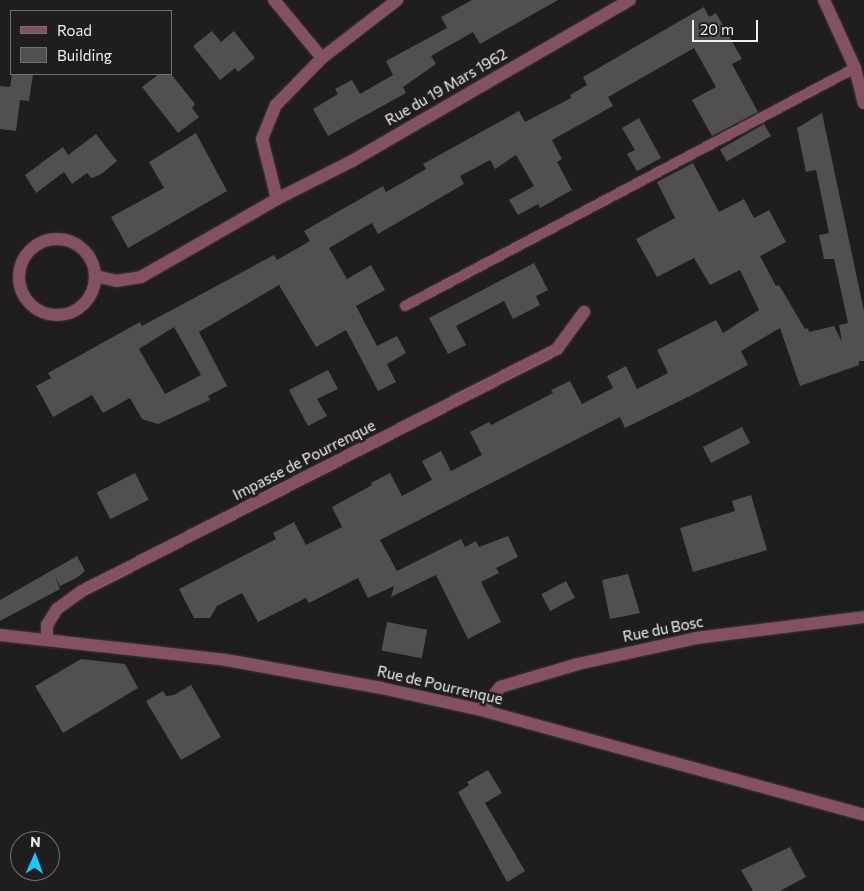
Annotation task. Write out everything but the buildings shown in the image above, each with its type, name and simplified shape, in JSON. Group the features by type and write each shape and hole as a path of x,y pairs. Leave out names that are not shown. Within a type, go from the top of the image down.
{"street":[{"path":"274,0 322,58"},
{"path":"277,199 262,139 276,105 322,58 397,0"},
{"name":"Rue du 19 Mars 1962","path":"95,276 116,281 141,277 277,199 352,161 630,0"},
{"path":"824,0 855,68 864,103"},
{"path":"53,239 77,244 93,263 95,276 87,300 78,308 54,315 31,305 19,284 19,271 30,249 53,239"},
{"name":"Impasse de Pourrenque","path":"47,639 47,625 57,609 82,591 557,349 584,312"},
{"name":"Rue du Bosc","path":"481,710 500,687 578,664 696,638 864,617"},
{"name":"Rue de Pourrenque","path":"0,635 47,639 309,673 481,710 864,815"}],"lane":[{"path":"405,306 855,68"}]}
